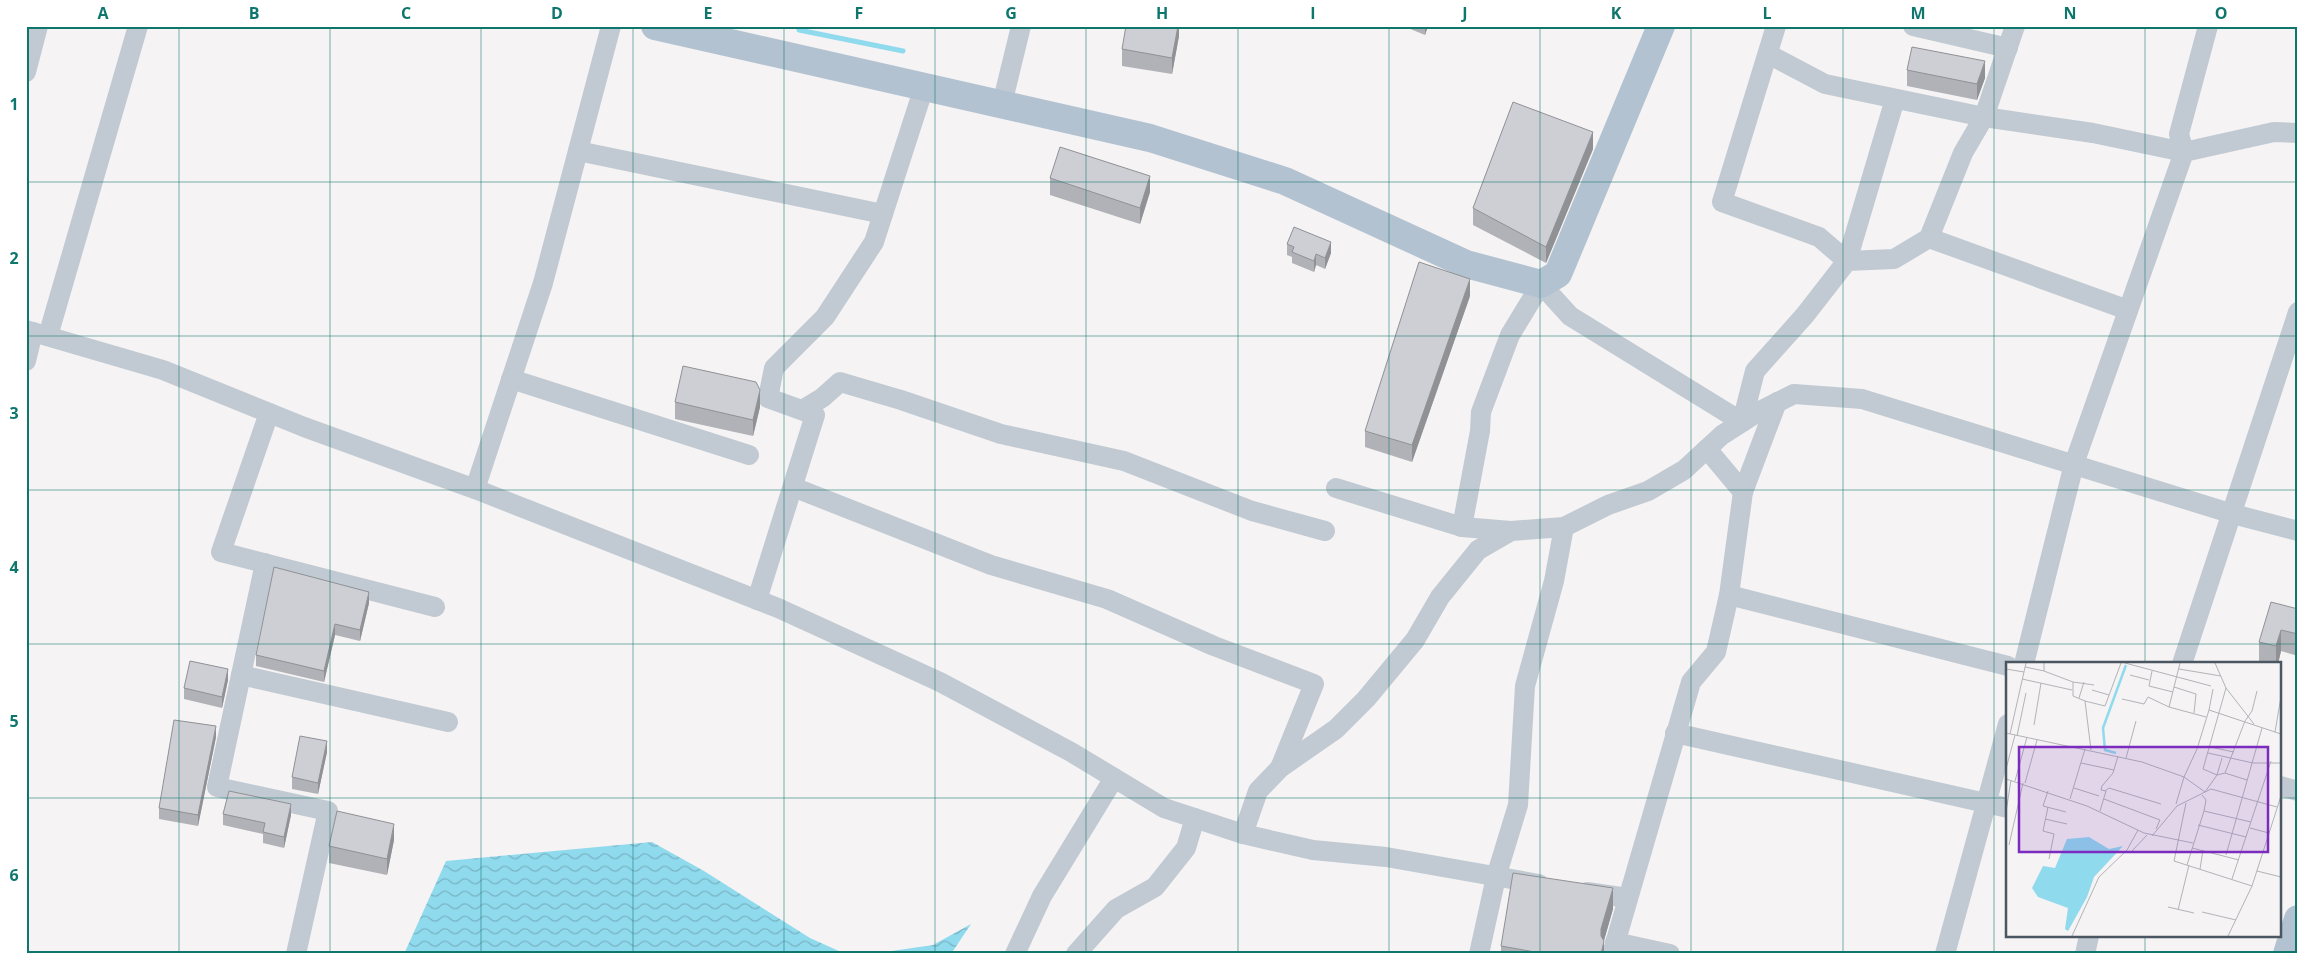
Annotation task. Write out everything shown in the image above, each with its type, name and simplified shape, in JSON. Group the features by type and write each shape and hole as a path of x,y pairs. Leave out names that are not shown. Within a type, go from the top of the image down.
{"main road":[{"path":"666,28 1150,138 1285,181 1466,264 1541,284 1558,274 1661,26"},
{"path":"2286,954 2298,919"}],"street":[{"path":"26,72 38,26"},
{"path":"26,360 138,26"},
{"path":"475,489 543,282 611,26"},
{"path":"1002,104 1022,26"},
{"path":"1776,26 1722,202 1819,237 1847,261 1894,259 1928,238 1963,153 1984,117 2015,26"},
{"path":"1912,26 2008,48"},
{"path":"2024,662 2074,464 2184,152 2179,134 2208,26"},
{"path":"1768,54 1825,84 1984,117 2093,133 2184,152 2274,132 2298,132"},
{"path":"757,600 816,415 768,398 774,368 825,317 874,242 924,87"},
{"path":"1742,422 1755,371 1805,315 1847,261 1895,99"},
{"path":"578,151 883,214"},
{"path":"1928,238 2128,310"},
{"path":"1462,527 1480,431 1481,412 1510,335 1541,284 1570,316 1742,422"},
{"path":"2183,662 2298,312"},
{"path":"36,332 163,370 269,413 475,489 757,600 940,682 1071,752 1164,808 1243,834 1313,850 1386,857 1628,898"},
{"path":"511,378 749,455"},
{"path":"802,410 822,398 840,382 901,400 1002,434 1124,461 1252,512 1325,531"},
{"path":"1336,488 1462,527 1511,531 1564,527 1608,505 1648,491 1684,470 1722,435 1794,394 1862,399 2233,514 2298,531"},
{"path":"1670,954 1613,948 1691,682 1716,652 1729,596 1743,492 1777,402"},
{"path":"269,413 221,552 435,607"},
{"path":"1707,449 1743,492"},
{"path":"793,487 991,565 1107,599 1214,646 1314,684 1280,768"},
{"path":"1479,954 1496,877 1518,805 1525,686 1554,581 1564,527"},
{"path":"1243,834 1258,791 1280,768 1336,729 1366,699 1415,640 1440,597 1478,550 1511,531"},
{"path":"265,563 217,787 328,811 296,954"},
{"path":"1729,596 2006,665"},
{"path":"241,675 448,722"},
{"path":"1945,954 2006,731"},
{"path":"1675,733 2006,807"},
{"path":"1014,954 1042,896 1114,778"},
{"path":"2282,787 2298,791"},
{"path":"1076,954 1116,909 1155,887 1186,848 1195,818"},
{"path":"2085,954 2089,938"}],"water":[{"path":"652,842 704,871 810,938 841,952 867,954 404,954 446,861"},
{"path":"971,924 951,954 871,954 933,945"}],"building":[{"path":"1126,26 1178,26 1172,58 1122,49"},
{"path":"1912,47 1985,61 1977,84 1907,70"},
{"path":"1513,102 1593,132 1546,247 1473,208"},
{"path":"1060,147 1150,176 1140,208 1050,178"},
{"path":"1294,227 1331,242 1325,258 1316,254 1314,261 1292,252 1294,247 1287,244"},
{"path":"1419,262 1470,279 1412,445 1365,431"},
{"path":"683,366 756,382 760,390 753,420 675,402"},
{"path":"274,567 369,592 360,630 335,624 324,671 256,655"},
{"path":"2271,602 2298,609 2298,634 2281,630 2276,646 2259,642"},
{"path":"190,661 228,669 222,697 184,688"},
{"path":"174,720 216,726 198,815 159,808"},
{"path":"300,736 327,741 318,783 292,777"},
{"path":"229,791 291,804 284,837 263,832 265,823 223,814"},
{"path":"337,811 394,824 387,859 329,846"},
{"path":"1513,873 1613,888 1601,929 1601,936 1604,941 1601,954 1546,954 1501,946"}],"waterway":[{"path":"799,26 799,30 903,51"}]}
